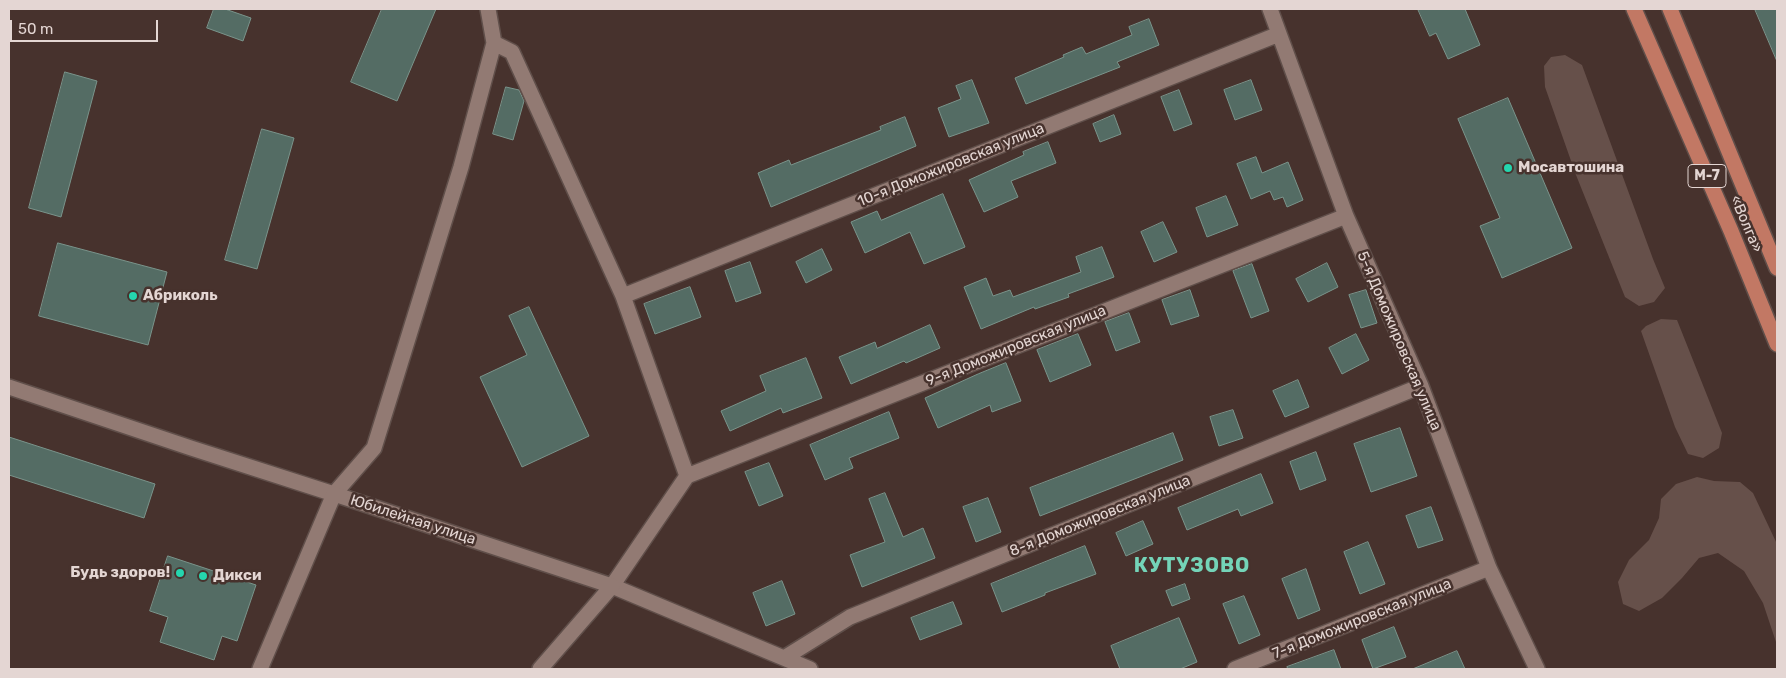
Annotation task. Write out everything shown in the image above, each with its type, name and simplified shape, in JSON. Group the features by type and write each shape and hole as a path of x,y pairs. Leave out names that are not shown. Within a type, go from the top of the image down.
{"highway":[{"name":"«Волга»","path":"1634,9 1727,222 1777,344"},
{"name":"«Волга»","path":"1670,9 1777,268"}],"street":[{"path":"260,669 334,494 374,448 461,167 494,43 488,9"},
{"name":"5-я Доможировская улица","path":"1270,9 1346,216 1421,386 1489,568 1537,669"},
{"name":"10-я Доможировская улица","path":"623,296 1279,34"},
{"path":"494,43 512,52 623,296 686,476 612,586 540,669"},
{"name":"9-я Доможировская улица","path":"686,476 1346,216"},
{"name":"8-я Доможировская улица","path":"784,658 850,617 1421,386"},
{"name":"Юбилейная улица","path":"9,387 612,586 810,669"},
{"name":"7-я Доможировская улица","path":"1235,669 1489,568"}],"shaded area":[{"path":"1565,55 1582,65 1665,288 1654,302 1639,306 1625,297 1576,175 1545,87 1544,66 1551,57"},
{"path":"1661,319 1677,320 1722,433 1719,448 1703,458 1688,454 1675,427 1641,331 1646,326"},
{"path":"1697,477 1714,481 1740,482 1753,493 1777,544 1777,656 1776,642 1763,603 1744,571 1718,553 1699,558 1662,598 1639,611 1623,604 1618,582 1629,560 1649,540 1659,518 1661,499 1676,484"}],"building":[{"path":"214,9 225,9 251,18 243,41 207,28"},
{"path":"382,9 436,9 397,101 351,82"},
{"path":"1418,9 1465,9 1480,45 1448,59 1436,33 1430,36"},
{"path":"1755,9 1777,9 1777,61"},
{"path":"1149,19 1159,45 1117,62 1120,67 1026,104 1015,78 1064,57 1063,55 1082,47 1086,54 1132,35 1129,27"},
{"path":"65,72 97,81 61,217 29,208"},
{"path":"972,80 989,123 949,137 938,108 961,99 956,86"},
{"path":"1251,80 1262,110 1235,120 1224,90"},
{"path":"506,87 519,90 524,101 513,140 493,134"},
{"path":"1179,90 1192,124 1174,131 1161,97"},
{"name":"Мосавтошина","path":"1508,98 1572,248 1502,278 1480,226 1500,218 1458,119"},
{"path":"1114,115 1121,134 1100,142 1093,124"},
{"path":"905,117 916,146 771,207 758,173 789,160 791,165 881,130 880,127"},
{"path":"262,129 294,138 257,269 225,260"},
{"path":"1048,142 1056,163 1011,181 1018,197 984,212 969,180 1024,155 1023,152"},
{"path":"1256,157 1262,173 1288,162 1303,200 1287,207 1283,197 1274,200 1270,191 1251,199 1237,164"},
{"path":"943,194 965,247 924,264 910,232 865,253 851,222 877,211 881,220"},
{"path":"1226,196 1238,225 1207,237 1196,208"},
{"path":"1163,222 1177,252 1154,262 1141,232"},
{"path":"58,243 167,272 148,345 39,316"},
{"path":"1102,247 1114,277 1068,294 1069,297 1035,309 1034,307 981,329 964,287 986,278 993,296 1010,290 1013,297 1081,272 1076,257"},
{"path":"822,249 832,270 806,283 796,262"},
{"path":"750,262 761,293 736,302 725,271"},
{"path":"1327,263 1338,287 1308,302 1296,279"},
{"path":"1252,264 1269,311 1251,318 1233,271"},
{"path":"690,287 701,317 655,334 644,304"},
{"path":"1190,290 1199,316 1171,325 1162,300"},
{"path":"1366,290 1377,323 1361,328 1349,295"},
{"path":"529,307 589,436 522,467 480,377 527,355 509,316"},
{"path":"1129,313 1140,342 1116,351 1105,322"},
{"path":"930,325 940,348 851,384 839,357 875,342 877,348"},
{"path":"1078,334 1091,365 1050,382 1037,350"},
{"path":"1356,334 1369,360 1342,374 1329,348"},
{"path":"806,358 822,398 783,413 781,408 730,431 721,411 766,391 760,376"},
{"path":"1006,363 1021,401 992,412 990,405 938,428 925,398"},
{"path":"1298,380 1309,407 1285,417 1273,391"},
{"path":"1233,410 1243,438 1219,446 1210,417"},
{"path":"889,412 899,438 849,458 853,468 825,480 810,445"},
{"path":"1400,428 1417,476 1371,492 1354,444"},
{"path":"1173,433 1183,460 1040,516 1030,488"},
{"path":"9,437 155,484 144,518 9,475"},
{"path":"1316,452 1326,480 1300,490 1290,462"},
{"path":"769,463 783,496 759,506 745,472"},
{"path":"1261,474 1273,503 1241,516 1238,509 1187,530 1178,508"},
{"path":"885,493 903,537 923,528 935,558 862,587 850,555 885,542 869,499"},
{"path":"988,498 1001,532 976,542 963,507"},
{"path":"1431,507 1443,540 1418,548 1406,516"},
{"path":"1143,521 1153,544 1126,556 1116,533"},
{"path":"1368,542 1385,584 1360,594 1344,552"},
{"path":"1085,546 1096,574 1002,612 991,584"},
{"path":"168,556 256,585 237,641 222,636 214,660 160,642 168,617 150,611"},
{"path":"1306,569 1320,610 1298,619 1282,579"},
{"path":"782,581 795,614 766,626 753,593"},
{"path":"1185,584 1190,599 1172,606 1166,591"},
{"path":"1244,596 1260,635 1239,644 1223,604"},
{"path":"953,602 962,624 920,640 911,618"},
{"path":"1179,618 1197,662 1180,669 1120,669 1111,646"},
{"path":"1394,627 1406,657 1373,669 1362,640"},
{"path":"1334,650 1341,669 1288,669 1287,667"},
{"path":"1457,651 1465,669 1413,669"}],"place":[{"name":"Мосавтошина","path":"1508,168"},
{"name":"Абриколь","path":"133,296"},
{"name":"Будь здоров!","path":"180,573"},
{"name":"Дикси","path":"203,576"}],"district":[{"name":"КУТУЗОВО","path":"1192,566"}]}
